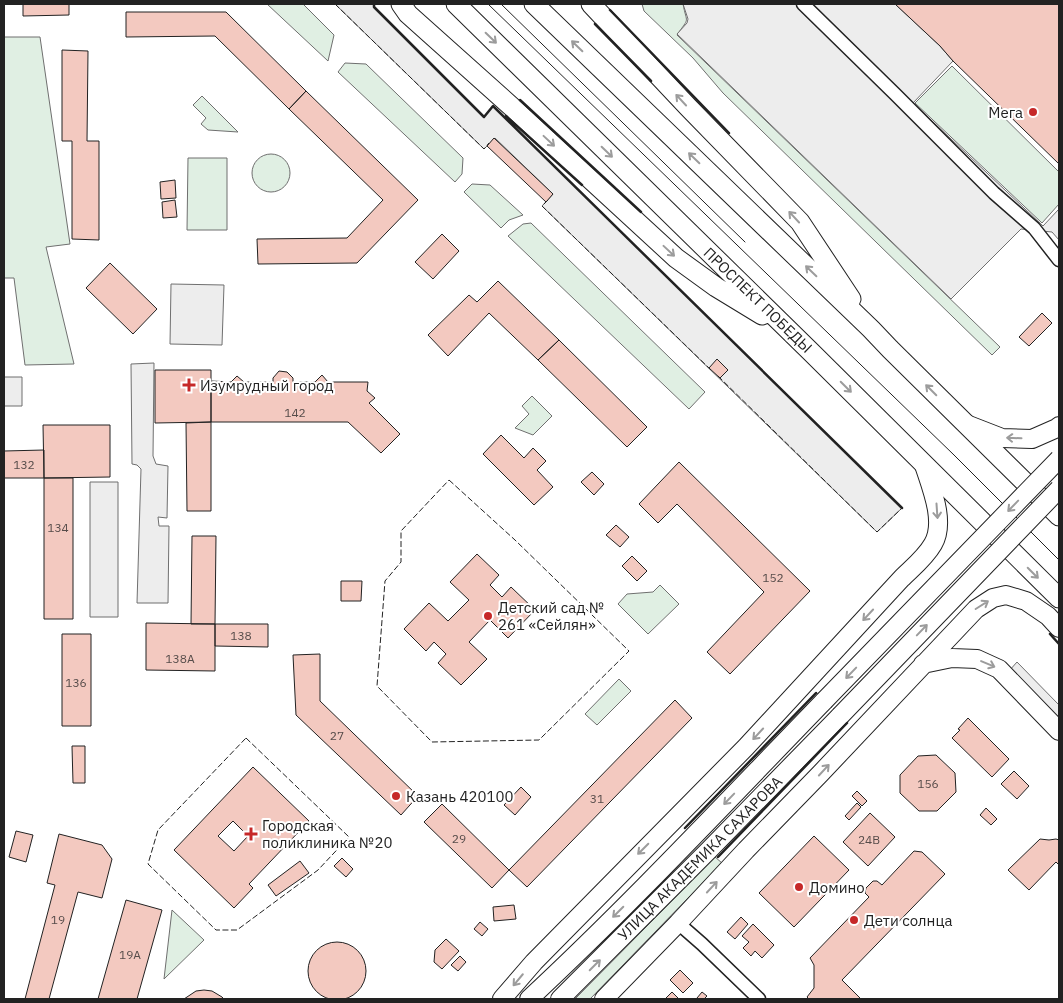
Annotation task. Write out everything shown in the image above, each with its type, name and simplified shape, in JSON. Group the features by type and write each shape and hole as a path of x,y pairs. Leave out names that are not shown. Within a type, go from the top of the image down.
{"main road":[{"path":"402,4 408,14 676,258 716,287 756,311 811,352"},
{"name":"ПРОСПЕКТ ПОБЕДЫ","path":"456,4 1059,598"},
{"path":"534,4 871,329 1059,516"},
{"path":"597,10 800,222 871,329"},
{"path":"966,424 1002,438 1032,439 1059,426"},
{"path":"529,999 570,961 664,866 1059,459"},
{"path":"502,999 534,962 584,910 746,747 924,556 933,544 938,532 936,503 924,465"},
{"name":"УЛИЦА АКАДЕМИКА САХАРОВА","path":"560,999 709,850 1059,489"},
{"path":"604,999 976,609 993,598 1006,595 1026,601 1048,616 1059,628"},
{"path":"923,664 952,658 977,659 999,669 1059,731"},
{"path":"584,910 664,866"}],"street":[{"path":"803,4 994,193 1034,228 1059,260"},
{"path":"678,923 759,999"}],"green space":[{"path":"267,4 303,4 334,35 328,61"},
{"path":"642,4 683,4 686,20 677,35 1000,347 992,355 723,93 693,58 644,11"},
{"path":"4,37 40,37 70,244 46,247 74,364 25,365 14,278 4,278"},
{"path":"345,63 366,64 463,158 462,174 455,182 338,72"},
{"path":"952,66 1059,172 1059,204 1042,223 915,103"},
{"path":"202,96 238,132 208,130 201,124 206,118 193,105"},
{"path":"271,154 278,155 284,160 289,166 289,180 284,186 278,191 271,192 264,191 258,186 253,180 252,173 253,166 258,160 264,155"},
{"path":"188,158 227,158 227,230 187,230"},
{"path":"472,184 490,185 523,215 509,220 501,228 464,192"},
{"path":"531,223 705,392 689,409 508,236 523,224"},
{"path":"532,396 552,416 533,435 515,428 529,414 522,406"},
{"path":"660,585 679,604 648,634 618,604 627,594 653,592"},
{"path":"619,679 631,691 597,725 585,714"},
{"path":"715,857 722,863 590,999 575,999"},
{"path":"172,910 204,940 164,979"}],"shaded area":[{"path":"335,4 374,4 374,7 484,117 493,106 902,508 877,532 542,206 553,194 495,138 484,149"},
{"path":"683,4 895,4 940,46 953,61 913,103 1043,226 1059,209 1059,240 1052,232 1021,229 951,299 677,34 687,23 688,19"},
{"path":"171,284 224,285 222,345 170,344"},
{"path":"154,363 153,456 156,464 168,466 167,518 158,517 159,526 169,526 168,603 137,603 141,469 137,465 132,464 131,364"},
{"path":"4,377 22,377 22,406 4,406"},
{"path":"90,482 118,482 118,617 90,617"},
{"path":"1017,662 1059,705 1059,721 1009,671"}],"building":[{"path":"23,4 69,4 69,15 23,16"},
{"name":"Мега","path":"895,4 1059,4 1059,164 940,46"},
{"path":"126,12 226,12 306,91 289,109 215,36 126,37"},
{"path":"62,50 88,51 87,141 99,141 99,240 72,239 72,141 62,141"},
{"path":"306,91 418,200 357,263 258,264 257,239 347,238 383,200 289,109"},
{"path":"494,138 553,194 546,202 487,146"},
{"path":"175,180 176,198 161,199 160,182"},
{"path":"175,200 177,217 163,218 162,202"},
{"path":"442,234 459,251 433,279 415,262"},
{"path":"110,263 157,309 133,334 86,288"},
{"path":"498,281 559,340 538,360 489,313 448,356 428,335 469,295 477,302"},
{"path":"1042,313 1052,323 1029,346 1019,337"},
{"path":"559,340 647,427 627,447 538,360"},
{"path":"717,359 728,370 720,378 709,368"},
{"path":"155,370 211,370 211,422 155,423"},
{"path":"279,371 287,372 293,378 293,382 315,382 322,375 328,382 368,382 367,391 375,398 369,403 400,434 381,453 348,422 211,422 211,381 231,382 237,376 244,382 273,382 273,378"},
{"path":"211,422 211,511 187,511 186,423"},
{"path":"43,425 110,425 110,477 44,478"},
{"path":"501,435 524,458 533,448 546,461 537,470 553,487 534,505 483,454"},
{"path":"44,450 44,478 4,478 4,451"},
{"path":"679,462 810,591 730,674 707,652 764,592 677,504 658,523 639,504"},
{"path":"592,472 604,484 594,495 581,482"},
{"path":"44,478 73,478 73,619 44,619"},
{"path":"616,525 629,537 620,547 606,535"},
{"path":"192,536 216,536 215,624 191,624"},
{"path":"477,554 499,575 490,585 502,597 511,587 535,610 508,638 490,620 469,642 487,659 461,685 438,663 446,654 434,642 426,651 404,629 429,603 448,621 469,600 450,582"},
{"path":"632,556 647,571 637,581 622,566"},
{"path":"341,581 362,581 361,601 341,601"},
{"path":"146,623 215,624 215,671 146,670"},
{"path":"215,624 268,624 268,647 215,646"},
{"path":"62,634 91,634 91,726 62,726"},
{"path":"320,654 320,701 418,796 401,815 296,715 293,655"},
{"path":"675,700 692,718 527,887 509,870"},
{"path":"968,718 1009,759 992,777 952,738"},
{"path":"72,746 85,746 85,783 73,783"},
{"path":"936,755 955,773 956,792 937,811 919,811 900,793 900,775 918,756"},
{"path":"253,767 309,821 249,884 253,888 234,908 174,850","holes":["233,821 248,836 234,851 218,836"]},
{"path":"1014,771 1029,786 1017,799 1001,784"},
{"path":"521,787 531,797 515,815 504,805"},
{"path":"857,791 867,801 862,806 852,796"},
{"path":"857,803 861,807 849,820 845,816"},
{"path":"442,804 509,870 492,888 424,822"},
{"path":"986,808 997,819 991,825 980,815"},
{"path":"870,813 895,837 868,866 843,842"},
{"path":"16,831 33,835 26,862 9,857"},
{"path":"59,834 102,845 112,859 102,898 78,892 49,999 25,999 55,885 47,883"},
{"name":"Домино","path":"814,836 849,870 794,927 759,893"},
{"path":"1040,839 1059,840 1059,865 1056,862 1029,890 1008,870"},
{"path":"914,851 922,852 945,874 842,980 861,999 809,999 807,997 814,988 814,965 810,958 869,897 865,893 866,888 873,881 877,881 882,885"},
{"path":"342,858 353,869 346,877 334,866"},
{"path":"300,861 309,873 276,896 268,885"},
{"path":"126,900 162,910 137,999 98,999"},
{"path":"514,905 516,919 494,921 493,907"},
{"path":"741,917 748,924 735,939 727,932"},
{"path":"480,922 488,929 482,936 474,929"},
{"path":"753,924 774,945 762,958 755,951 751,956 743,948 749,942 742,936"},
{"path":"446,939 459,951 442,969 434,962 435,950"},
{"path":"337,942 353,947 361,955 366,971 361,987 353,995 337,1000 321,995 313,987 308,971 313,955 321,947"},
{"path":"460,956 466,962 458,971 451,965"},
{"path":"680,970 693,983 683,993 670,980"},
{"path":"196,991 212,991 224,999 184,999"},
{"path":"672,992 679,999 665,999"},
{"path":"702,992 707,996 704,999 697,998"}],"tram line":[{"path":"488,4 954,455 1059,560"},
{"path":"501,4 745,242"}],"fence":[{"path":"335,4 484,149 489,143"},
{"path":"548,200 542,206 711,370"},
{"path":"718,376 877,532 902,508"},
{"path":"449,480 515,540 629,651 539,740 432,742 377,686 385,581 401,562 401,531 449,480"},
{"path":"246,738 349,837 318,870 237,930 216,930 148,864 158,830 246,738"}],"wall":[{"path":"374,4 374,7 484,117 493,106 902,508"},
{"path":"610,10 729,133"},
{"path":"595,24 651,81"},
{"path":"520,100 641,212"},
{"path":"506,116 582,185"},
{"path":"1050,634 1059,644"},
{"path":"685,828 816,693"},
{"path":"718,857 847,723"}],"place":[{"name":"Мега","path":"1033,112"},
{"name":"Изумрудный город","path":"189,385"},
{"name":"Детский сад № 261 «Сейлян»","path":"488,616"},
{"name":"Казань 420100","path":"396,796"},
{"name":"Городская поликлиника №20","path":"251,834"},
{"name":"Домино","path":"799,887"},
{"name":"Дети солнца","path":"854,920"}]}
